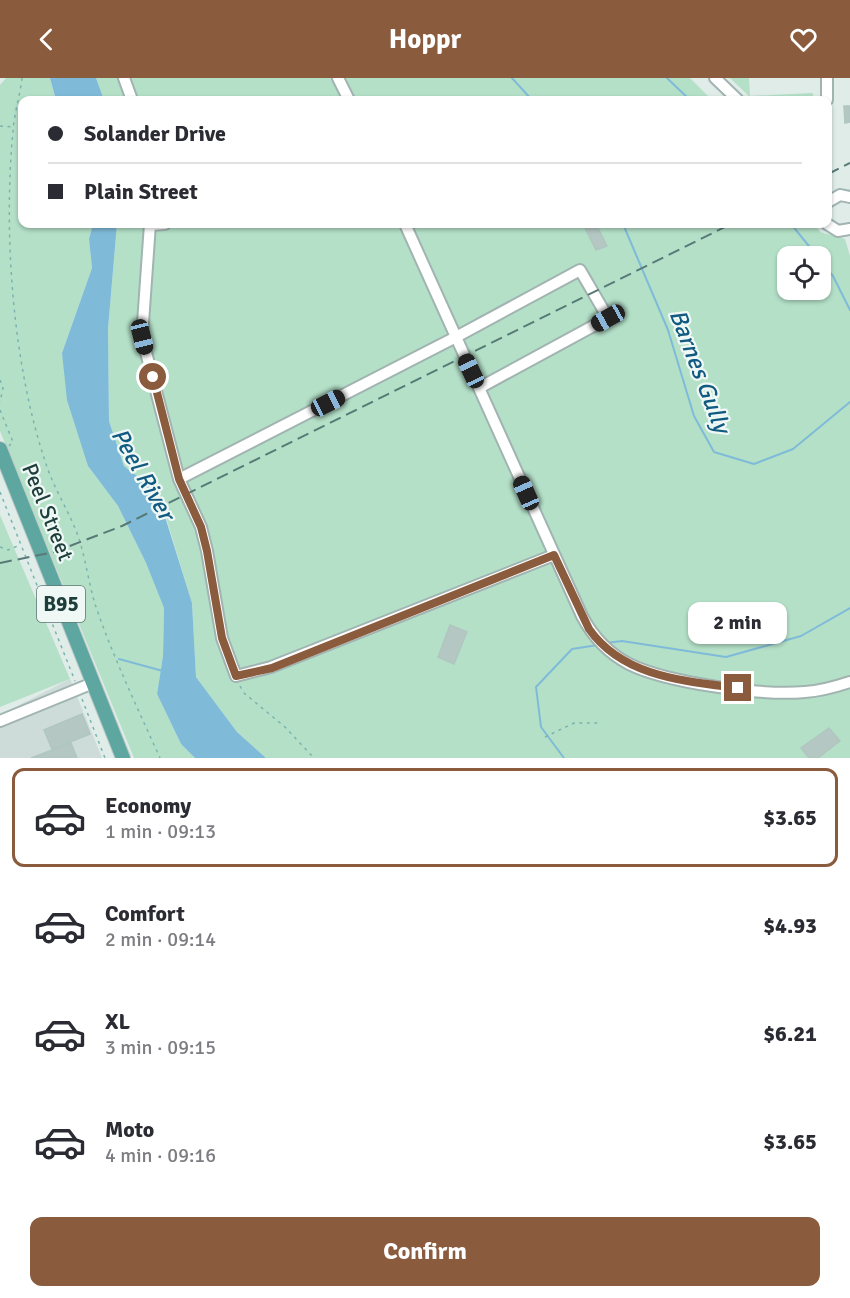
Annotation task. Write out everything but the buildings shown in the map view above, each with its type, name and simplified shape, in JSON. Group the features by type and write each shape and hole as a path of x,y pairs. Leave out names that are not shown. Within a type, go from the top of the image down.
{"main road":[{"name":"Peel Street","path":"5,447 123,758"}],"street":[{"path":"124,78 131,96"},
{"path":"338,78 347,96"},
{"path":"715,78 734,96"},
{"path":"827,78 827,96"},
{"path":"832,188 847,196"},
{"path":"832,200 847,196"},
{"path":"832,227 850,242"},
{"path":"150,228 142,337 179,479 201,527 222,638 236,676 272,668 554,555"},
{"path":"407,228 554,555 589,629 605,648 629,664 645,670 706,684 776,692 805,692 832,688 850,682"},
{"path":"838,231 850,229"},
{"path":"179,479 456,337 580,270 608,318 479,388"},
{"path":"0,721 93,683"}],"path":[{"path":"19,96 22,78"},
{"path":"18,102 14,127 10,214 12,272 15,314 34,416 48,469 80,543 105,634 160,758"},
{"path":"0,126 14,127"},
{"path":"0,380 3,388 0,402"},
{"path":"0,410 13,442 5,447"},
{"path":"0,492 105,758"},
{"path":"0,547 8,550 21,545"},
{"path":"236,676 244,693 285,727 314,758"},
{"path":"545,737 574,723 599,723"}],"shaded area":[{"path":"70,679 102,758 0,758 0,715"}],"green space":[{"path":"6,78 50,78 55,96 18,96 18,228 92,228 89,239 92,268 62,353 88,466 118,506 146,563 164,608 163,656 157,694 181,744 195,758 134,758 0,431 0,85"},
{"path":"96,78 690,78 708,96 103,96"},
{"path":"730,78 749,78 749,96"},
{"path":"813,93 813,96 750,96"},
{"path":"117,228 818,228 820,232 845,239 850,256 850,758 266,758 237,732 196,677 192,603 158,491 124,466 109,421 108,329"},
{"path":"0,515 70,679 0,707"}],"water":[{"path":"50,78 96,78 103,96 55,96"},
{"path":"92,228 117,228 108,329 109,421 124,466 157,491 192,603 196,677 237,732 266,758 195,758 181,744 157,694 163,656 164,608 146,563 118,506 88,466 67,400 62,353 92,268 89,239"}],"waterway":[{"name":"Barnes Gully","path":"512,78 528,96"},
{"path":"667,78 686,96"},
{"name":"Barnes Gully","path":"625,228 668,330 694,416 714,452 754,464 793,449 850,402"},
{"path":"794,228 809,246"},
{"path":"831,274 850,310"},
{"name":"Barnes Gully","path":"606,643 622,641 726,657 801,636 850,608"},
{"name":"Barnes Gully","path":"564,758 541,727 536,687 572,649 598,645"},
{"path":"119,659 163,671"}],"railway":[{"path":"832,172 850,163"},
{"path":"0,563 54,552 122,526 723,228"}],"route":[{"path":"153,377 179,479 201,527 222,638 236,676 272,668 554,555 589,629 596,639 616,656 629,664 658,675 738,688"}],"water label":[{"name":"Peel River","path":"143,474"}]}
